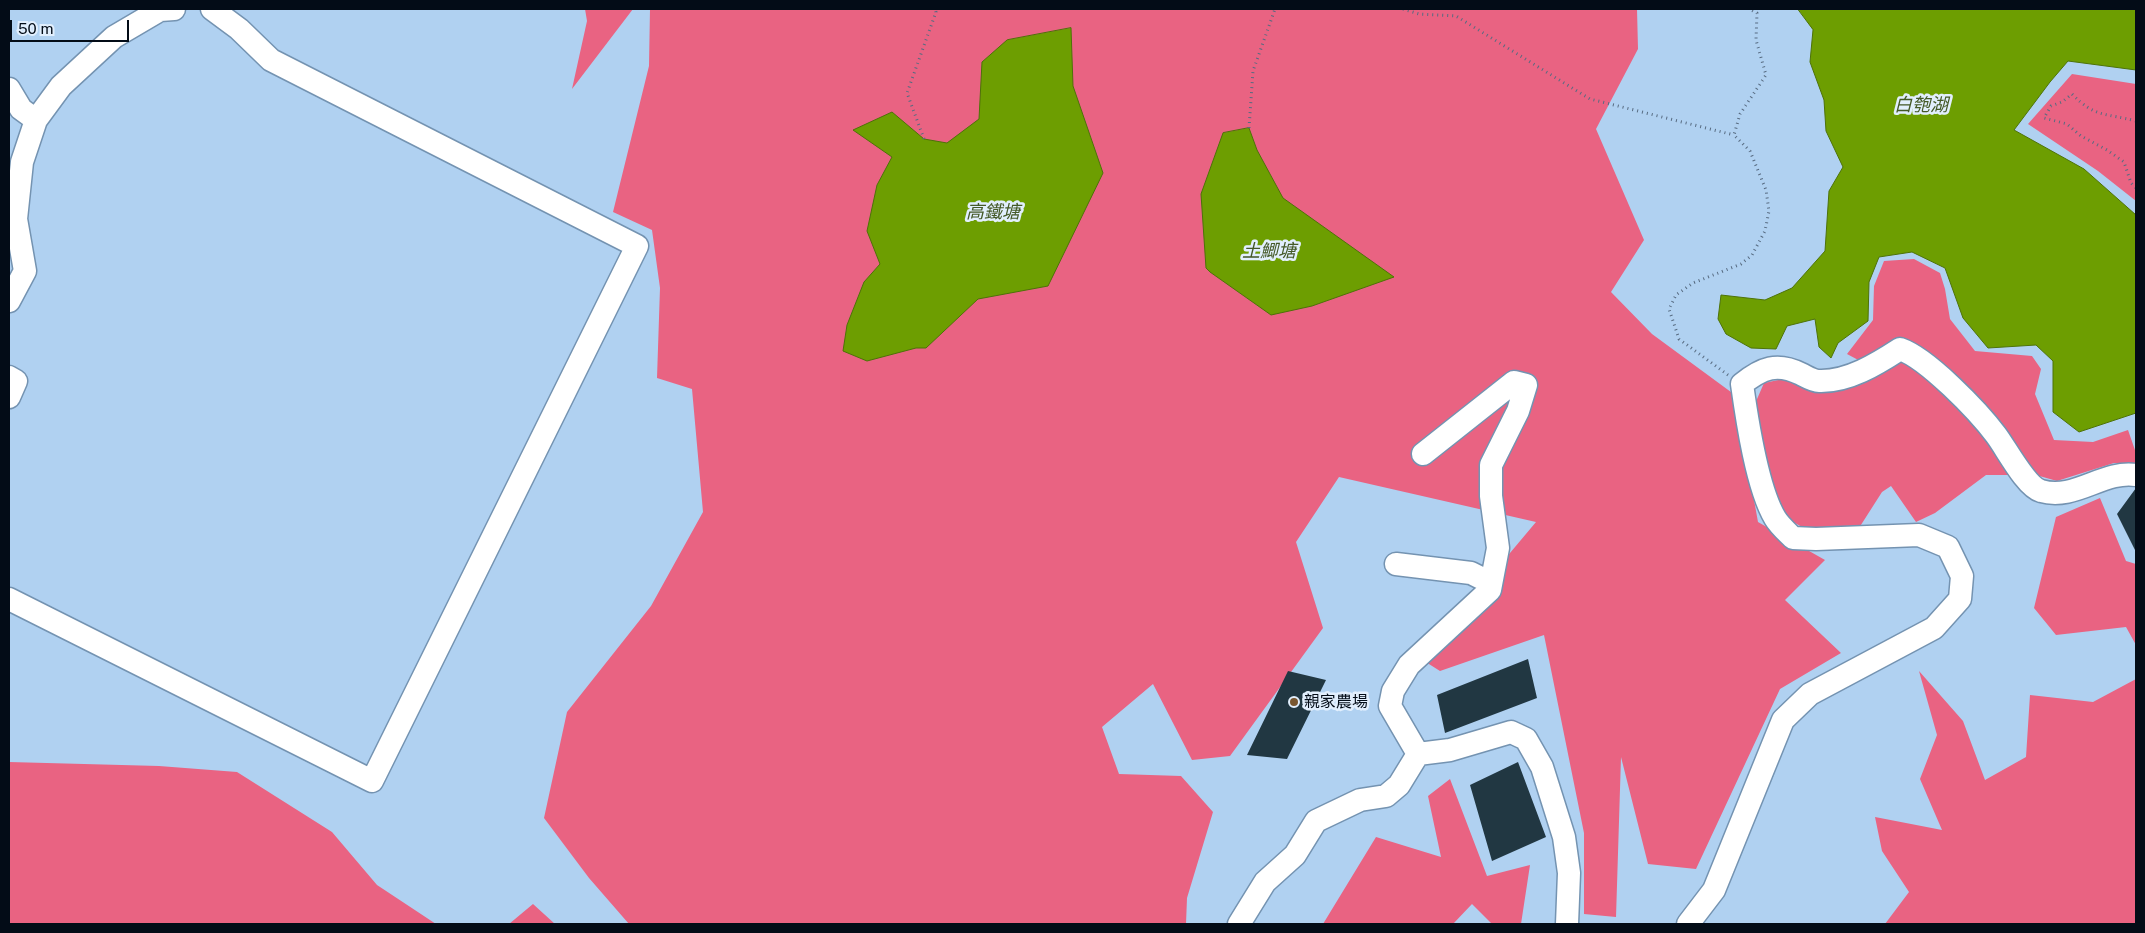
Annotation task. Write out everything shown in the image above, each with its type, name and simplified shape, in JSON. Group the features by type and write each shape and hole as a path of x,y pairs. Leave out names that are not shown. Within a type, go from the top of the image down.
{"lane":[{"path":"9,301 25,271 16,219 22,162 36,120 61,86 114,37 160,10 174,9"},
{"path":"9,599 372,781 637,246 271,60 239,29 212,9"},
{"path":"9,89 21,109 36,120"},
{"path":"1688,924 1714,890 1784,720 1810,694 1934,628 1960,600 1962,576 1948,547 1918,535 1816,539 1793,538 1775,519 1763,488 1746,417 1742,384 1756,372 1777,367 1787,368 1816,381 1833,380 1850,376 1884,360 1900,349 1912,353 1924,362 1965,400 1996,434 2028,481 2039,491 2059,493 2084,488 2114,475 2136,475"},
{"path":"9,377 16,381 9,396"},
{"path":"1418,754 1390,706 1393,691 1409,665 1490,590 1498,548 1491,496 1491,465 1518,411 1526,385 1514,382 1424,454"},
{"path":"1396,564 1471,573 1491,583"},
{"path":"1418,754 1450,750 1492,736 1511,732 1526,739 1542,767 1564,837 1569,873 1567,924"},
{"path":"1239,924 1265,882 1295,855 1316,821 1360,800 1386,796 1399,785 1418,754"}],"path":[{"path":"924,139 907,93 936,12 935,9"},
{"path":"1249,128 1253,71 1275,9"},
{"path":"1403,9 1419,14 1456,16 1590,99 1734,135 1750,151 1766,190 1769,211 1765,230 1752,255 1741,264 1693,283 1676,295 1669,309 1679,339 1742,384"},
{"path":"1734,135 1740,114 1766,75 1756,40 1757,13 1749,9"},
{"path":"2136,121 2099,114 2084,106 2072,94 2062,102 2051,106 2044,118 2067,124 2081,136 2102,146 2124,162 2131,183 2136,188"}],"shaded area":[{"path":"585,9 633,9 572,89 587,21"},
{"path":"650,9 1637,9 1638,49 1596,129 1644,240 1611,292 1652,334 1735,395 1758,522 1825,560 1785,600 1841,653 1780,689 1696,869 1648,864 1621,757 1616,917 1584,914 1584,833 1544,635 1440,671 1421,659 1536,522 1339,477 1296,542 1323,628 1230,756 1192,760 1153,684 1102,727 1119,774 1181,776 1213,812 1187,898 1186,924 629,924 589,878 544,818 567,712 651,606 703,512 692,389 657,378 660,288 652,230 613,212 649,66"},
{"path":"2072,74 2136,84 2136,201 2098,171 2028,124"},
{"path":"1914,259 1940,273 1950,319 1975,351 2032,356 2041,369 2035,394 2054,440 2093,442 2128,430 2136,453 2136,463 2114,463 2057,481 2036,475 1986,475 1935,513 1916,522 1891,486 1882,492 1859,528 1809,531 1781,515 1754,406 1764,383 1783,379 1813,391 1877,370 1847,354 1873,320 1874,286 1884,261"},
{"path":"2100,498 2126,561 2136,564 2136,645 2126,627 2056,635 2034,608 2056,517"},
{"path":"1919,671 1963,721 1985,780 2026,757 2030,695 2093,702 2136,679 2136,924 1885,924 1909,892 1882,851 1875,817 1942,830 1920,779 1937,735"},
{"path":"9,762 159,766 237,772 332,832 377,885 436,924 9,924"},
{"path":"1450,779 1487,876 1530,865 1521,924 1492,924 1472,904 1453,924 1323,924 1376,837 1441,857 1428,796"},
{"path":"533,904 555,924 509,924"}],"water":[{"name":"白匏湖","path":"1798,9 2136,9 2136,70 2068,61 2014,130 2084,169 2136,215 2136,413 2079,432 2053,412 2053,361 2036,345 1988,348 1963,318 1945,268 1912,252 1879,257 1869,282 1868,321 1838,343 1831,358 1819,347 1815,319 1787,326 1776,349 1751,348 1726,334 1718,319 1721,295 1765,300 1792,288 1825,251 1829,191 1843,167 1826,131 1824,100 1810,62 1813,30"},
{"name":"高鐵塘","path":"1071,28 1073,86 1103,173 1048,286 978,299 926,348 916,348 867,361 843,351 847,325 864,282 880,264 867,231 877,185 892,157 853,130 892,112 924,139 947,143 979,119 982,62 1007,40"},
{"name":"土鯽塘","path":"1249,128 1257,150 1283,198 1394,277 1312,306 1271,315 1206,268 1201,194 1223,133"}],"building":[{"path":"2136,488 2136,552 2117,514"},
{"path":"1528,659 1537,698 1445,733 1437,695"},
{"name":"親家農場","path":"1288,671 1326,680 1287,759 1247,755"},
{"path":"1518,762 1546,837 1492,861 1470,785"}],"place":[{"name":"親家農場","path":"1294,702"}]}
